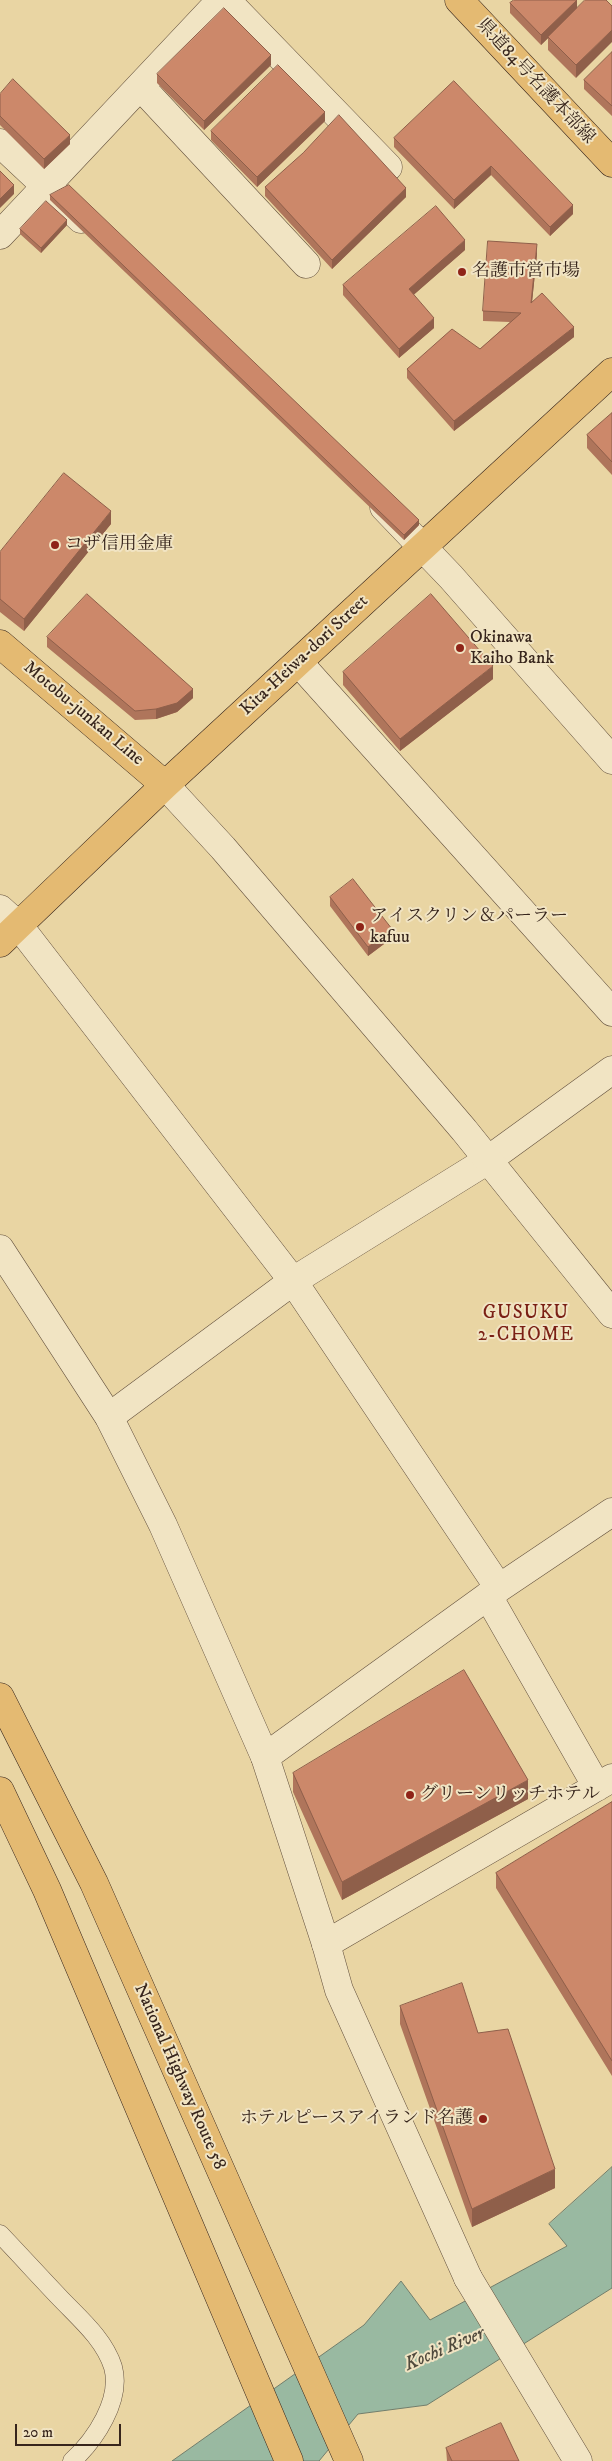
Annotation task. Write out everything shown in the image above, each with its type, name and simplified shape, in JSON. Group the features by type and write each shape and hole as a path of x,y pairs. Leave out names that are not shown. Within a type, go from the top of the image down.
{"main road":[{"name":"県道84号名護本部線","path":"459,0 612,163"},
{"name":"Kita-Heiwa-dori Street","path":"6,926 299,663 612,372"},
{"name":"Motobu-junkan Line","path":"0,644 165,785"},
{"name":"National Highway Route 58","path":"0,1697 94,1883 349,2461"},
{"path":"0,1791 47,1890 256,2387 289,2461"}],"street":[{"path":"0,235 221,0"},
{"path":"226,0 388,167"},
{"path":"141,87 306,264"},
{"path":"0,143 101,237"},
{"path":"367,491 423,547 612,760"},
{"path":"299,663 612,1012"},
{"path":"165,785 223,848 488,1160 612,1314"},
{"path":"6,926 293,1281 494,1592 605,1783 326,1944"},
{"path":"109,1417 293,1281 488,1160 612,1070"},
{"path":"0,1249 109,1417 163,1525 265,1757 326,1944 339,1990 468,2278 578,2461"},
{"path":"265,1757 494,1592 612,1512"}],"lane":[{"path":"0,2234 101,2342 113,2368 113,2394 104,2420 88,2446 72,2461"}],"water":[{"name":"Kochi River","path":"612,2167 612,2288 427,2405 358,2414 319,2461 172,2461 364,2325 401,2281 430,2320 567,2246 549,2224"}],"building":[{"path":"514,0 577,0 541,35 510,3"},
{"path":"585,0 606,0 612,6 612,30 576,65 548,37"},
{"path":"224,8 271,55 204,121 157,74"},
{"path":"612,52 612,106 584,80"},
{"path":"278,65 325,112 257,177 211,131"},
{"path":"13,79 70,135 44,159 0,116 0,94"},
{"path":"454,81 573,205 550,227 491,166 454,200 394,138"},
{"path":"339,115 406,188 332,260 265,187 303,153"},
{"path":"0,171 14,185 0,199"},
{"path":"69,185 419,520 404,535 50,195"},
{"path":"46,201 67,220 41,248 20,229"},
{"path":"436,206 465,240 409,289 434,318 399,349 343,285"},
{"path":"488,241 537,244 531,303 542,293 574,327 454,421 407,369 452,329 480,349 521,313 483,311"},
{"path":"612,413 612,462 587,435"},
{"name":"コザ信用金庫","path":"64,473 111,511 24,619 0,599 0,552"},
{"path":"87,594 193,689 177,703 156,709 135,711 47,637"},
{"path":"431,594 493,666 400,739 343,672"},
{"path":"353,879 392,929 368,947 330,897"},
{"name":"グリーンリッチホテル","path":"464,1670 528,1780 342,1882 293,1773"},
{"path":"612,1802 612,2061 496,1873"},
{"name":"ホテルピースアイランド名護","path":"462,1983 478,2033 508,2029 555,2169 472,2209 400,2006"},
{"path":"501,2423 519,2461 452,2461 446,2448"}],"place":[{"name":"名護市営市場","path":"462,272"},
{"name":"コザ信用金庫","path":"55,545"},
{"name":"Okinawa Kaiho Bank","path":"460,648"},
{"name":"アイスクリン＆パーラー kafuu","path":"360,927"},
{"name":"グリーンリッチホテル","path":"410,1795"},
{"name":"ホテルピースアイランド名護","path":"483,2119"}],"district":[{"name":"GUSUKU 2-CHOME","path":"526,1325"}]}
